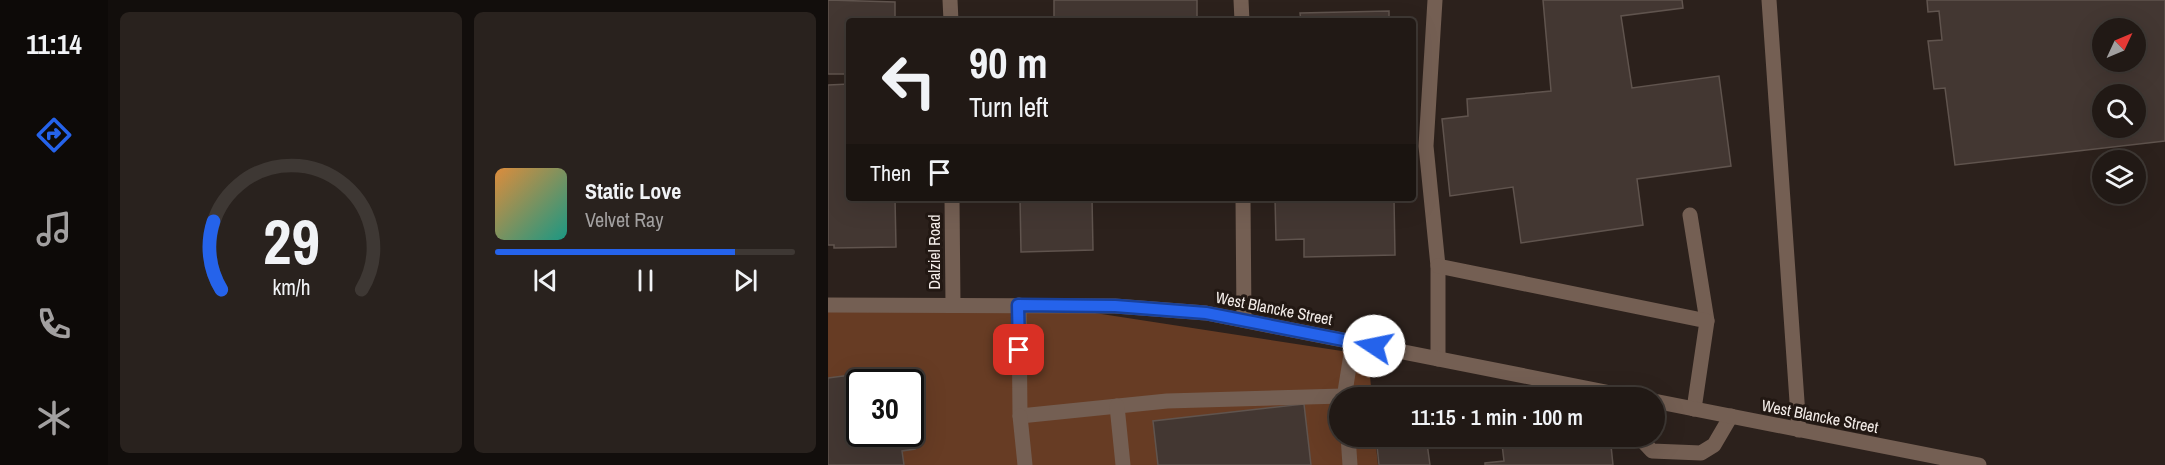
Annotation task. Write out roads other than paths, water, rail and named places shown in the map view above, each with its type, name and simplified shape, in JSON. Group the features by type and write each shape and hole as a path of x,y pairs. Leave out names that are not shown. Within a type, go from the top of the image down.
{"street":[{"path":"950,0 951,18"},
{"path":"1241,0 1242,18"},
{"path":"1435,0 1426,146 1438,266 1438,359"},
{"path":"1769,0 1799,430"},
{"name":"Dalziel Road","path":"952,201 953,305"},
{"path":"1243,201 1244,320"},
{"path":"1690,215 1707,321 1694,409"},
{"path":"1438,266 1707,321"},
{"name":"West Blancke Street","path":"828,305 1115,306 1206,313 1582,387"},
{"path":"1018,305 1020,416 1025,465"},
{"path":"1346,387 1353,342"},
{"path":"1020,416 1167,401 1329,397"},
{"name":"West Blancke Street","path":"1665,403 1979,465"},
{"path":"1117,406 1123,465"},
{"path":"1648,447 1652,451 1701,453 1714,445 1731,416"},
{"path":"1349,447 1350,465"}]}
